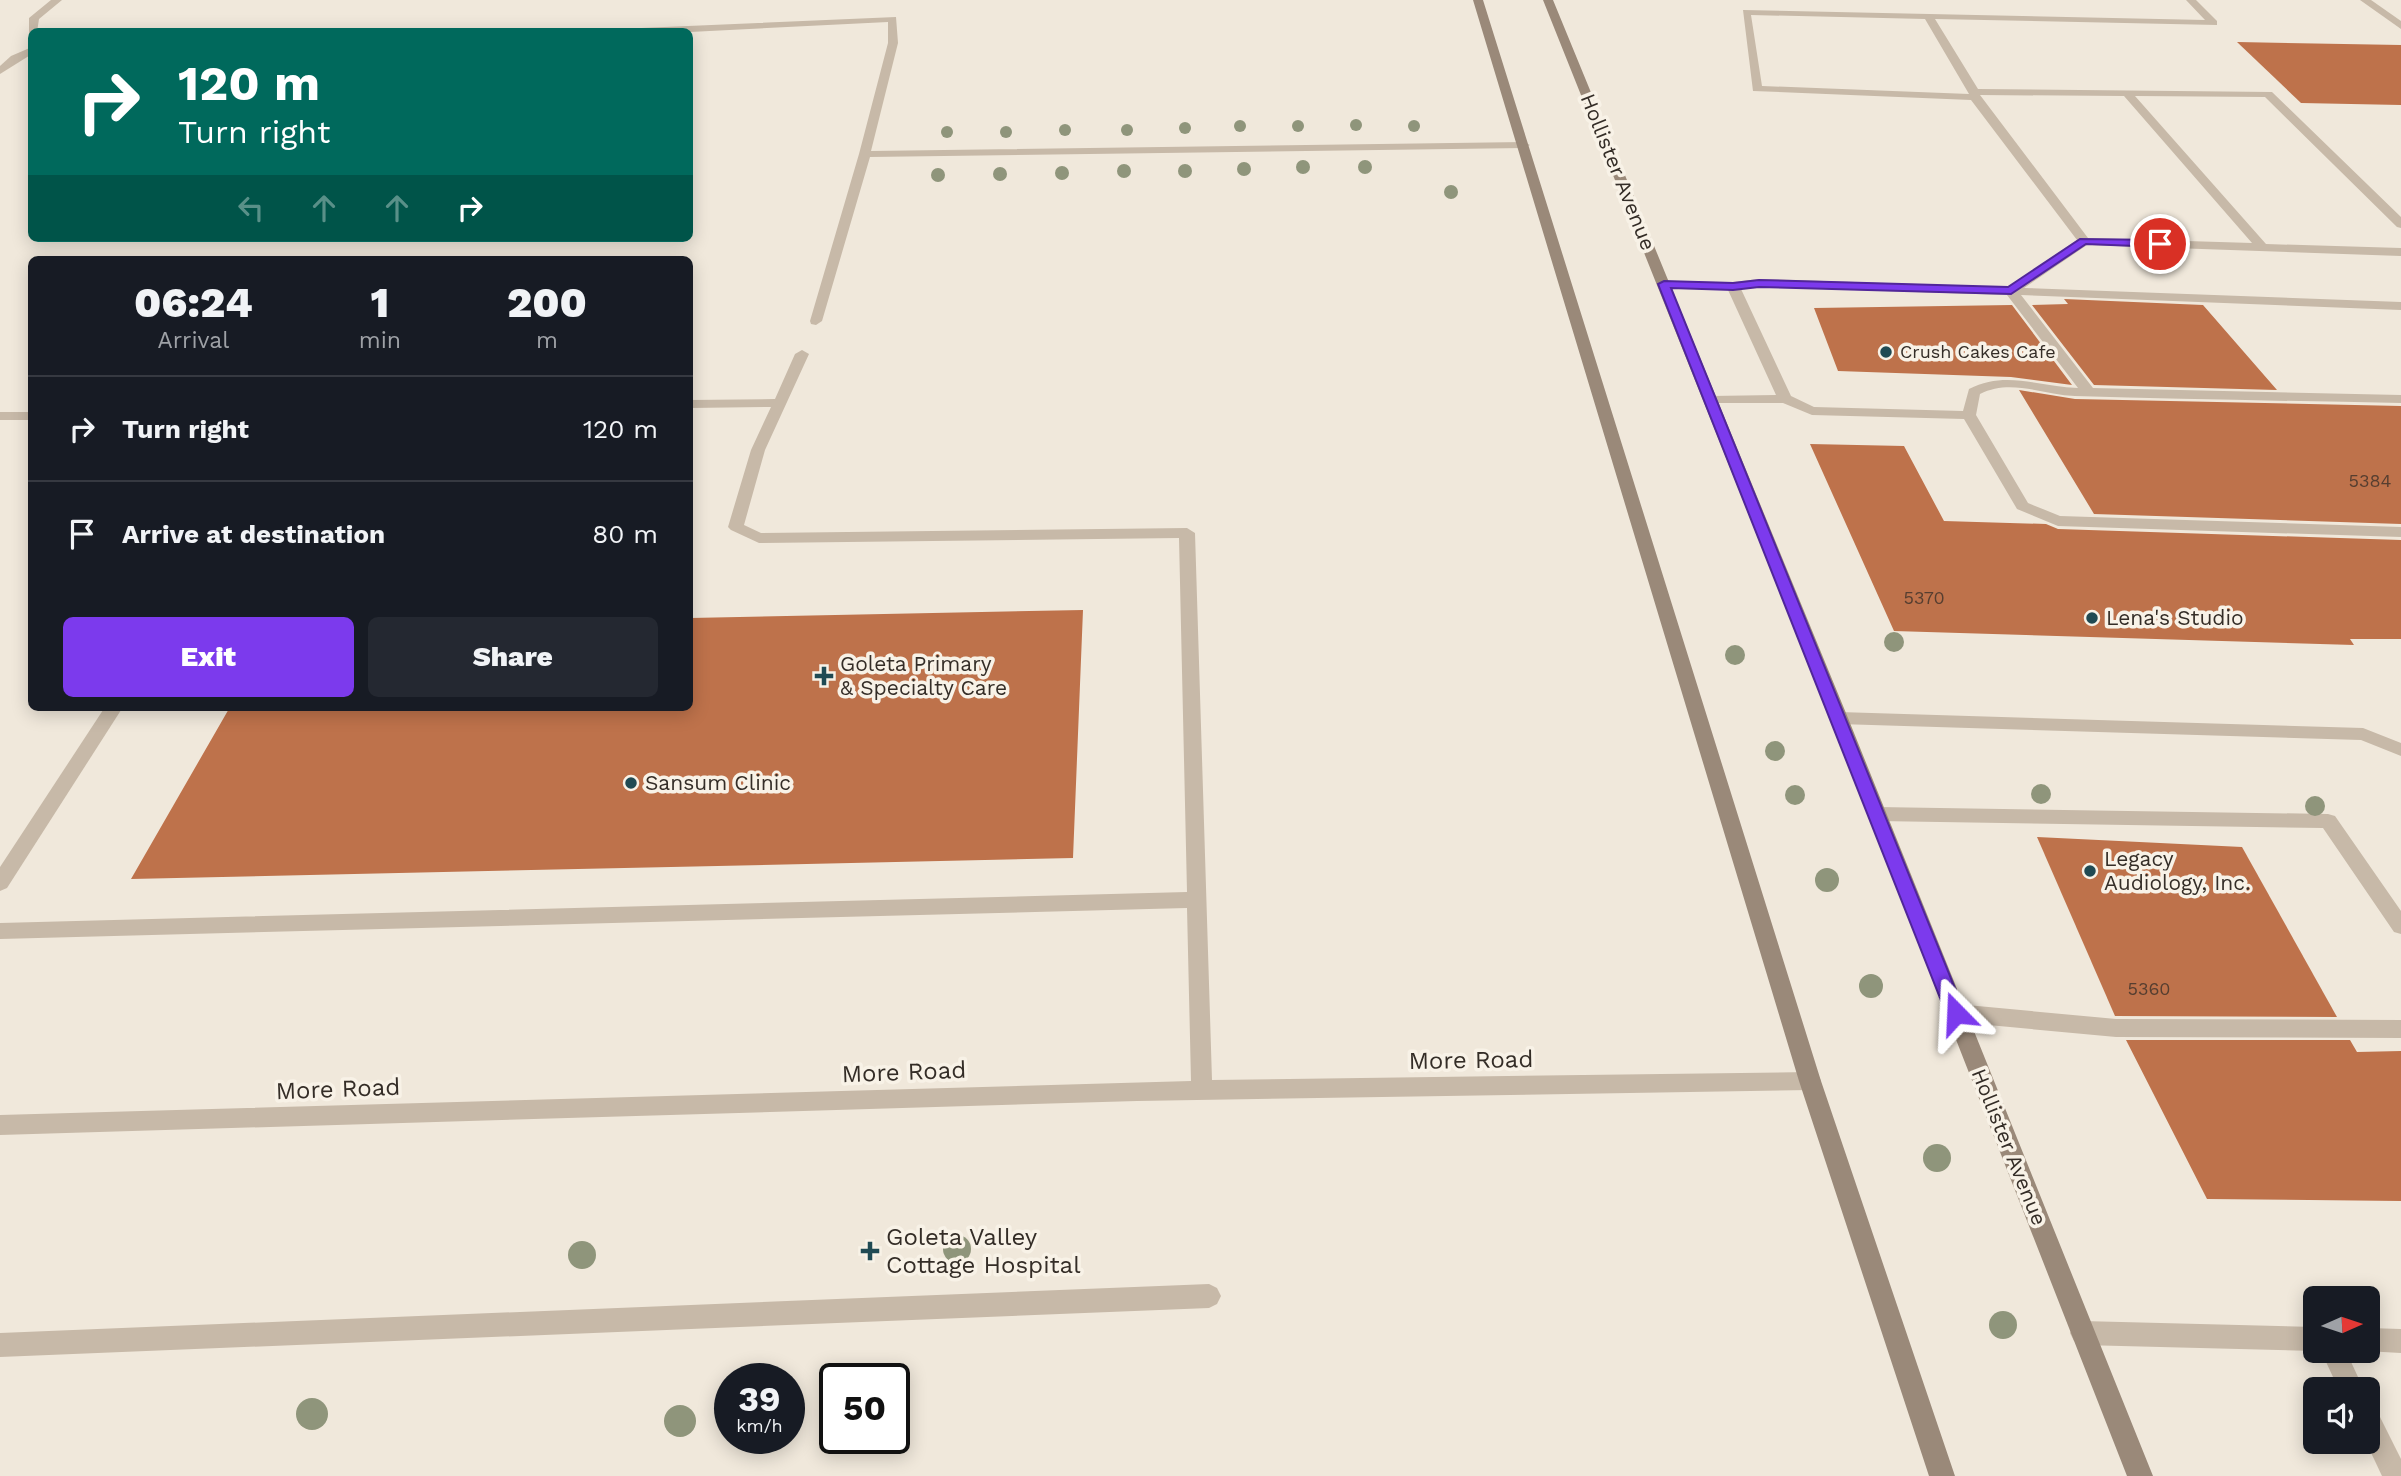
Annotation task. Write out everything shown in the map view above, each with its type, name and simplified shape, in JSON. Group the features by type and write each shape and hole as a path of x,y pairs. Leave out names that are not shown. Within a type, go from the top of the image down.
{"main road":[{"path":"1478,0 1810,1080 1942,1476"},
{"name":"Hollister Avenue","path":"1548,0 1839,718 2140,1476"}],"lane":[{"path":"33,28 34,18 57,0"},
{"path":"2190,0 2214,23 1974,13 1928,16 1746,12 1757,89 1975,94 2268,94 2401,224"},
{"path":"2365,0 2401,26"},
{"path":"1928,16 1975,94 2084,241"},
{"path":"693,28 893,19 894,43 816,321"},
{"path":"0,71 15,58 28,52"},
{"path":"2126,92 2262,247"},
{"path":"865,154 1524,145"},
{"path":"2011,291 2084,241 2401,252"},
{"path":"1664,284 1733,286 1759,283 2401,306"},
{"path":"1733,286 1786,400"},
{"path":"2011,291 2090,393"},
{"path":"802,354 758,450 736,527 759,538 1187,533 1202,1092"},
{"path":"2401,399 2090,393 2016,384 1985,385 1974,392 1969,415 2022,506 2058,521 2401,532"},
{"path":"1711,400 1786,400 1812,411 1969,415"},
{"path":"693,404 780,403"},
{"path":"0,416 28,416"},
{"path":"0,883 111,711"},
{"path":"1839,718 2362,734 2401,750"},
{"path":"1877,814 2328,821 2401,926"},
{"path":"0,931 1196,900"},
{"path":"1956,1013 2116,1027 2401,1029"},
{"name":"More Road","path":"0,1125 1138,1091 1810,1080"},
{"path":"0,1345 1209,1296"},
{"path":"2082,1333 2303,1339"},
{"path":"2380,1340 2401,1341"},
{"path":"2380,1444 2396,1476"}],"building":[{"path":"2237,42 2401,45 2401,105 2301,103"},
{"path":"2064,299 2203,305 2277,390 2094,385 2032,305 2068,304"},
{"path":"2012,305 2072,385 2011,377 1838,371 1814,308"},
{"path":"2019,390 2075,399 2401,406 2401,524 2094,514"},
{"path":"1810,444 1904,446 1944,521 2046,524 2058,529 2401,540 2401,639 2350,639 2354,645 1894,631"},
{"name":"Sansum Clinic","path":"1083,610 1073,858 131,879 228,711 693,711 693,618"},
{"path":"2037,837 2242,847 2337,1017 2115,1016"},
{"path":"2126,1040 2350,1040 2357,1052 2401,1051 2401,1201 2207,1199"}],"place":[{"name":"Crush Cakes Cafe","path":"1886,352"},
{"name":"Lena's Studio","path":"2092,618"},
{"name":"Goleta Primary & Specialty Care","path":"824,676"},
{"name":"Sansum Clinic","path":"631,783"},
{"name":"Legacy Audiology, Inc.","path":"2090,871"},
{"name":"Goleta Valley Cottage Hospital","path":"870,1251"}],"route":[{"path":"1956,1013 1664,284 1733,286 1759,283 2011,291 2084,241 2160,244"}]}
